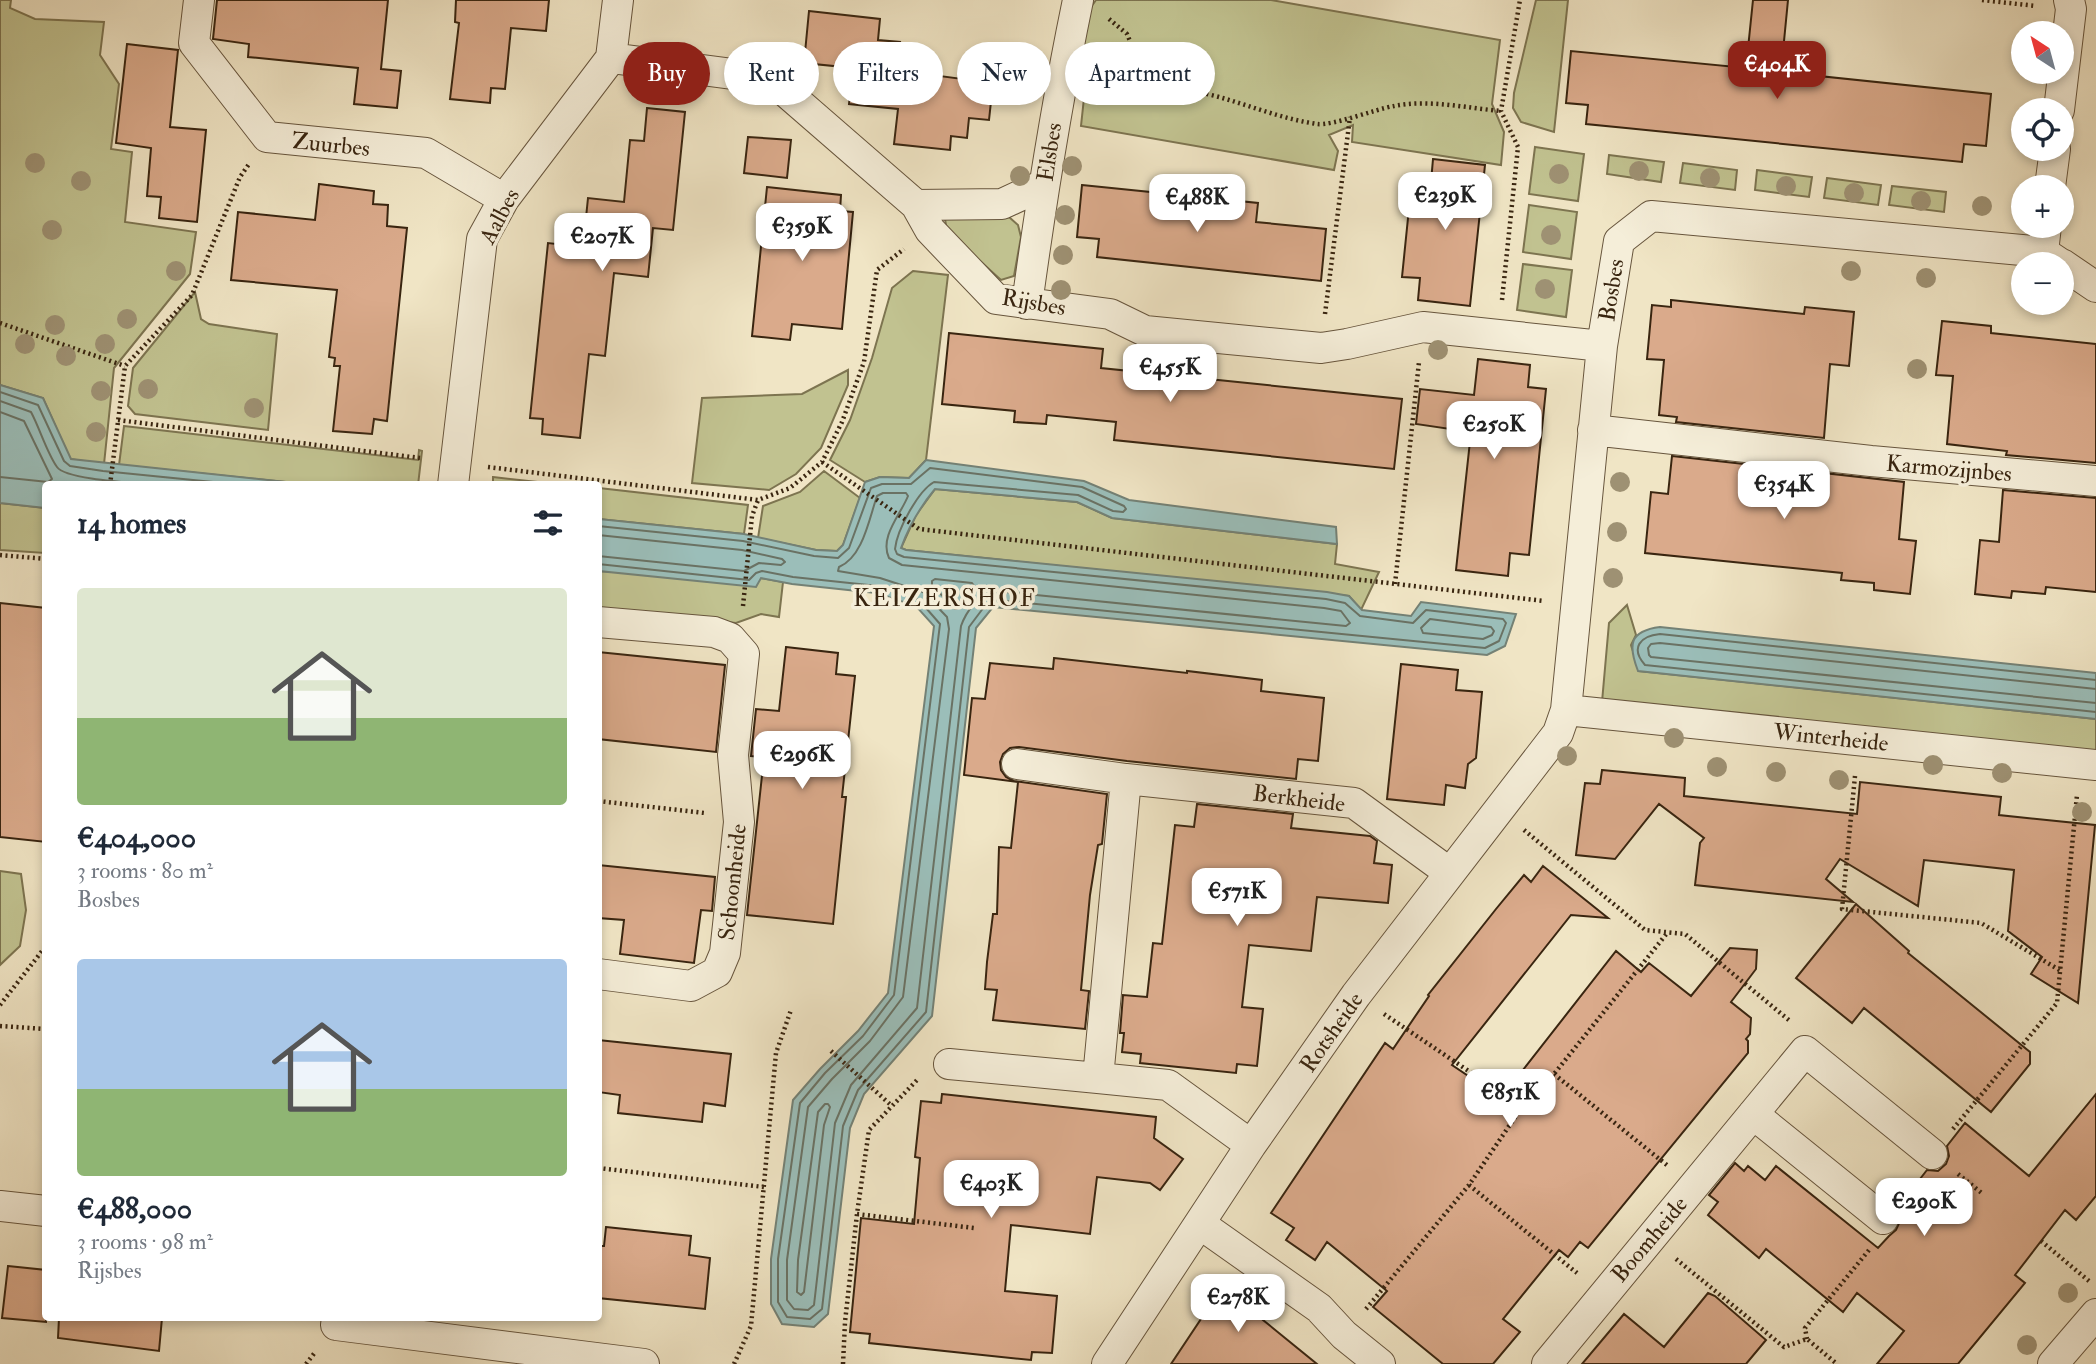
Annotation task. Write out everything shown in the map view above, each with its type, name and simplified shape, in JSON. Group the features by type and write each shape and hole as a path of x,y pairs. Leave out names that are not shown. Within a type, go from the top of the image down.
{"street":[{"name":"Zuurbes","path":"199,0 194,43 268,137 426,153 504,199"},
{"path":"611,58 618,0"},
{"name":"Elsbes","path":"1027,304 1043,186 1078,0"},
{"path":"2060,98 2070,5"},
{"name":"Aalbes","path":"454,474 482,239 504,199 611,58"},
{"name":"Rijsbes","path":"611,58 771,79 923,218 996,299 1110,314 1146,331 1321,348 1423,327 1602,346"},
{"path":"923,218 1002,204 1043,186"},
{"name":"Bosbes","path":"1566,710 1602,346 1619,241 1651,216 1894,240 2053,252"},
{"name":"Bosbes","path":"2074,269 2096,287"},
{"name":"Karmozijnbes","path":"1593,430 1871,461 2096,481"},
{"name":"Schoonheide","path":"602,622 715,632 730,639 744,654 733,755 739,817 724,953 717,972 691,986 602,975"},
{"name":"Winterheide","path":"1566,710 2088,764"},
{"name":"Rotsheide","path":"1107,1364 1251,1145 1356,995 1558,733 1566,710"},
{"name":"Berkheide","path":"1017,764 1126,779 1354,803 1450,873"},
{"path":"1098,1078 1126,779"},
{"path":"1805,1051 1932,1154"},
{"name":"Boomheide","path":"1547,1364 1805,1051"},
{"path":"949,1064 1168,1085 1251,1145"},
{"path":"1753,1114 1883,1219"},
{"path":"0,1206 42,1211"},
{"path":"1200,1224 1319,1308 1344,1335 1380,1364"},
{"path":"2053,1364 2096,1314"},
{"path":"337,1321 336,1325 582,1360 644,1364"}],"path":[{"path":"1498,335 1518,147 1501,111 1520,0"},
{"path":"1982,0 2070,5"},
{"path":"1107,17 1127,34 1130,42"},
{"path":"1060,86 1065,86"},
{"path":"1215,96 1320,125 1394,106 1418,103 1501,111"},
{"path":"1321,348 1350,117"},
{"path":"110,481 125,366 192,295 240,177 268,137"},
{"path":"602,487 758,500 790,488 822,462 842,422 864,362 877,270 923,218"},
{"path":"0,323 125,366"},
{"path":"1395,584 1423,327"},
{"path":"118,419 454,474 536,481"},
{"path":"822,462 919,529 1577,605"},
{"path":"743,600 752,516 758,500"},
{"path":"0,555 42,559"},
{"path":"1859,740 1842,909 1981,923 2061,971"},
{"path":"1932,1154 2057,1003 2088,764"},
{"path":"602,801 739,817"},
{"path":"1499,810 1645,930 1685,934 1802,1031 1805,1051"},
{"path":"1344,1335 1469,1185 1522,1107 1554,1074 1668,932"},
{"path":"0,1005 42,951"},
{"path":"1356,995 1522,1107"},
{"path":"734,1364 751,1325 776,1053 791,1010"},
{"path":"0,1026 42,1029"},
{"path":"831,1051 892,1106"},
{"path":"843,1364 857,1214 869,1130 929,1068 949,1064"},
{"path":"1554,1074 1693,1186"},
{"path":"602,1168 764,1186"},
{"path":"1469,1185 1603,1294"},
{"path":"857,1214 974,1228"},
{"path":"1837,1364 1807,1339 1805,1328 1881,1236 1883,1219"},
{"path":"1651,1239 1784,1347 1807,1339"},
{"path":"2041,1241 2096,1287"}],"green space":[{"path":"0,0 11,0 10,8 35,19 104,22 100,55 119,84 111,149 132,152 125,222 196,232 190,274 114,368 104,464 70,459 43,398 0,385"},
{"path":"1096,0 1271,0 1500,40 1492,104 1504,132 1501,165 1352,142 1353,125 1329,135 1338,151 1334,170 1081,126 1083,105 1215,105 1215,42 1084,42 1084,17"},
{"path":"1536,0 1568,0 1554,132 1521,122 1513,108 1514,93"},
{"path":"1535,147 1584,154 1578,201 1529,194"},
{"path":"1609,155 1664,162 1661,182 1607,174"},
{"path":"1683,163 1737,170 1735,190 1680,183"},
{"path":"1757,170 1812,177 1809,197 1755,190"},
{"path":"1827,178 1881,185 1878,205 1824,198"},
{"path":"1892,186 1946,192 1944,212 1889,205"},
{"path":"1529,205 1577,212 1571,259 1523,252"},
{"path":"1009,217 1018,225 1021,237 1014,276 1001,280 947,231 945,219"},
{"path":"1523,264 1572,270 1566,317 1517,310"},
{"path":"913,271 948,275 926,460 909,478 880,477 865,482 830,460 850,420 872,358 892,288"},
{"path":"195,292 201,319 209,324 277,334 268,430 135,414 128,406 133,368"},
{"path":"848,370 848,385 821,448 796,474 769,490 692,483 702,398 802,394"},
{"path":"124,426 418,460 419,450 422,451 418,481 275,481 119,465"},
{"path":"824,471 860,498 843,545 837,551 816,550 758,538 763,506 800,492"},
{"path":"493,477 529,481 493,481"},
{"path":"602,488 748,505 744,534 602,519"},
{"path":"935,489 1077,502 1112,518 1337,544 1335,564 1379,572 1361,610 1349,596 901,548 916,515"},
{"path":"0,503 42,508 42,553 0,550"},
{"path":"602,571 760,578 783,582 779,617 761,614 736,623 602,608"},
{"path":"1627,605 1636,635 1631,645 1639,671 2096,719 2096,753 1602,702 1609,623"},
{"path":"0,871 21,874 26,910 20,946 0,965"}],"water":[{"path":"0,385 43,398 71,459 277,481 42,481 42,508 0,503"},
{"path":"926,460 1084,481 1129,500 1336,527 1337,544 1112,518 1077,502 935,489 908,532 901,548 906,550 1327,592 1349,596 1362,610 1411,616 1421,602 1516,614 1505,646 1487,655 993,607 976,628 932,1016 864,1094 850,1128 828,1314 814,1327 782,1324 771,1304 771,1259 793,1100 858,1031 888,993 934,626 916,606 876,593 761,578 756,587 602,571 602,519 744,534 816,550 837,551 843,545 865,482 880,477 909,478"},
{"path":"1660,627 2096,673 2096,719 1638,671 1632,647 1634,641 1642,632"}],"building":[{"path":"217,0 388,0 381,69 401,71 397,108 354,104 358,68 248,57 249,44 213,39"},
{"path":"456,0 549,0 546,31 511,28 505,89 491,88 490,103 450,99 459,23 455,22"},
{"path":"1753,0 1788,0 1781,72 1991,94 1986,146 1964,144 1962,162 1586,124 1588,105 1566,103 1571,51 1746,68"},
{"path":"809,11 880,19 878,40 900,42 833,42 833,66 819,65 819,42 806,42"},
{"path":"127,44 178,50 170,127 206,130 197,222 159,218 161,197 147,196 151,148 116,143"},
{"path":"943,76 957,78 957,105 991,105 989,120 969,118 967,138 951,136 950,150 894,144 898,109 859,105 943,105"},
{"path":"647,108 685,112 673,230 653,228 648,277 614,273 605,356 589,354 580,438 542,434 543,419 530,418 548,243 583,247 588,198 624,202 630,140 644,141"},
{"path":"748,137 791,140 787,178 744,173"},
{"path":"1433,159 1485,165 1470,306 1418,300 1420,278 1402,277 1412,179 1431,182"},
{"path":"319,184 374,191 373,204 388,205 387,226 407,228 387,421 374,419 372,434 333,431 340,366 334,366 335,358 329,357 337,290 231,280 238,212 315,220"},
{"path":"1082,185 1258,203 1256,222 1326,229 1321,281 1097,257 1099,239 1077,237"},
{"path":"767,187 841,195 840,211 853,212 842,329 792,324 790,340 752,336"},
{"path":"1671,300 1804,314 1805,307 1854,312 1849,366 1830,364 1824,438 1676,422 1677,417 1659,415 1664,360 1647,359 1652,305 1671,307"},
{"path":"1942,321 1991,326 1991,333 2096,344 2096,463 2006,455 2007,451 1947,444 1953,376 1936,375"},
{"path":"949,333 1103,349 1101,368 1402,399 1394,469 1114,440 1116,422 1047,415 1046,424 1014,422 1015,411 942,404"},
{"path":"1478,359 1530,365 1528,387 1546,389 1529,555 1510,553 1508,576 1456,570 1471,432 1416,424 1420,389 1474,395"},
{"path":"1672,456 1904,482 1899,539 1916,541 1910,594 1874,590 1874,583 1841,580 1842,573 1645,553 1651,492 1668,494"},
{"path":"2003,490 2096,498 2096,592 2046,587 2045,594 2012,591 2011,598 1975,594 1980,540 1999,542"},
{"path":"0,603 42,608 42,842 0,837"},
{"path":"786,647 838,653 836,674 855,676 842,797 846,797 833,924 747,915 764,757 751,756 756,709 779,711"},
{"path":"602,652 725,665 716,752 602,739"},
{"path":"1054,658 1262,680 1261,691 1324,698 1318,761 1298,759 1296,779 1019,747 1010,748 1003,754 1001,770 1006,777 1014,781 1107,794 1102,844 1098,845 1090,895 1081,990 1089,991 1085,1029 993,1020 997,990 985,989 993,914 997,914 999,847 1011,848 1018,782 964,775 972,698 985,699 990,663 1053,669"},
{"path":"1401,664 1458,670 1456,690 1482,692 1476,758 1468,764 1465,788 1446,785 1444,805 1387,799"},
{"path":"1602,770 1685,778 1684,796 1857,814 1860,782 2001,797 1999,815 2095,825 2078,1003 2031,974 2042,957 2008,931 2014,870 1924,860 1918,906 1840,859 1826,879 1853,902 1695,885 1700,843 1704,838 1659,804 1615,859 1576,855 1585,783 1600,784"},
{"path":"1197,804 1293,814 1291,828 1370,836 1377,841 1374,863 1392,865 1388,903 1317,897 1311,951 1249,945 1242,1007 1263,1009 1257,1066 1237,1064 1236,1073 1140,1063 1141,1054 1122,1052 1124,1033 1120,1033 1123,995 1147,997 1153,943 1162,944 1175,825 1194,827"},
{"path":"602,865 715,877 712,911 701,910 694,963 620,954 624,920 602,918"},
{"path":"1543,866 1608,918 1571,915 1452,1065 1501,1098 1616,951 1641,972 1649,963 1691,996 1730,948 1757,950 1756,969 1731,1002 1751,1018 1750,1034 1746,1039 1748,1053 1588,1248 1580,1242 1568,1257 1559,1250 1503,1319 1520,1332 1493,1364 1443,1364 1373,1307 1387,1291 1327,1242 1315,1260 1286,1240 1294,1228 1271,1213 1385,1043 1393,1049 1428,995 1496,909 1524,875 1531,882"},
{"path":"1856,904 1909,951 1908,953 2030,1052 2030,1064 1991,1112 1864,1008 1852,1023 1796,978"},
{"path":"602,1040 731,1054 725,1106 704,1103 702,1122 618,1113 620,1095 602,1093"},
{"path":"942,1094 1156,1117 1154,1138 1183,1159 1160,1190 1150,1183 1097,1177 1090,1234 1011,1225 1005,1291 1057,1296 1052,1353 1032,1352 1031,1360 869,1343 870,1334 850,1332 861,1218 914,1224 920,1158 915,1157 921,1101 941,1103"},
{"path":"2096,1094 2096,1196 2076,1220 2065,1210 2015,1275 2025,1283 1958,1364 1877,1364 1904,1331 1857,1293 1843,1312 1766,1249 1759,1258 1708,1215 1718,1202 1709,1195 1735,1163 1744,1171 1748,1166 1765,1180 1776,1166 1878,1248 1896,1230 1900,1221 1929,1186 1920,1179 1927,1170 1938,1171 1946,1164 1949,1156 1947,1146 1965,1123 2029,1176"},
{"path":"606,1227 691,1236 689,1255 710,1258 705,1309 602,1298"},
{"path":"8,1266 42,1270 42,1321 46,1322 2,1318"},
{"path":"1229,1277 1273,1306 1263,1320 1317,1364 1171,1364"},
{"path":"1708,1293 1766,1340 1746,1364 1582,1364 1624,1314 1664,1347"},
{"path":"59,1321 162,1321 159,1351 58,1338"}],"district":[{"name":"KEIZERSHOF","path":"945,598"}]}
